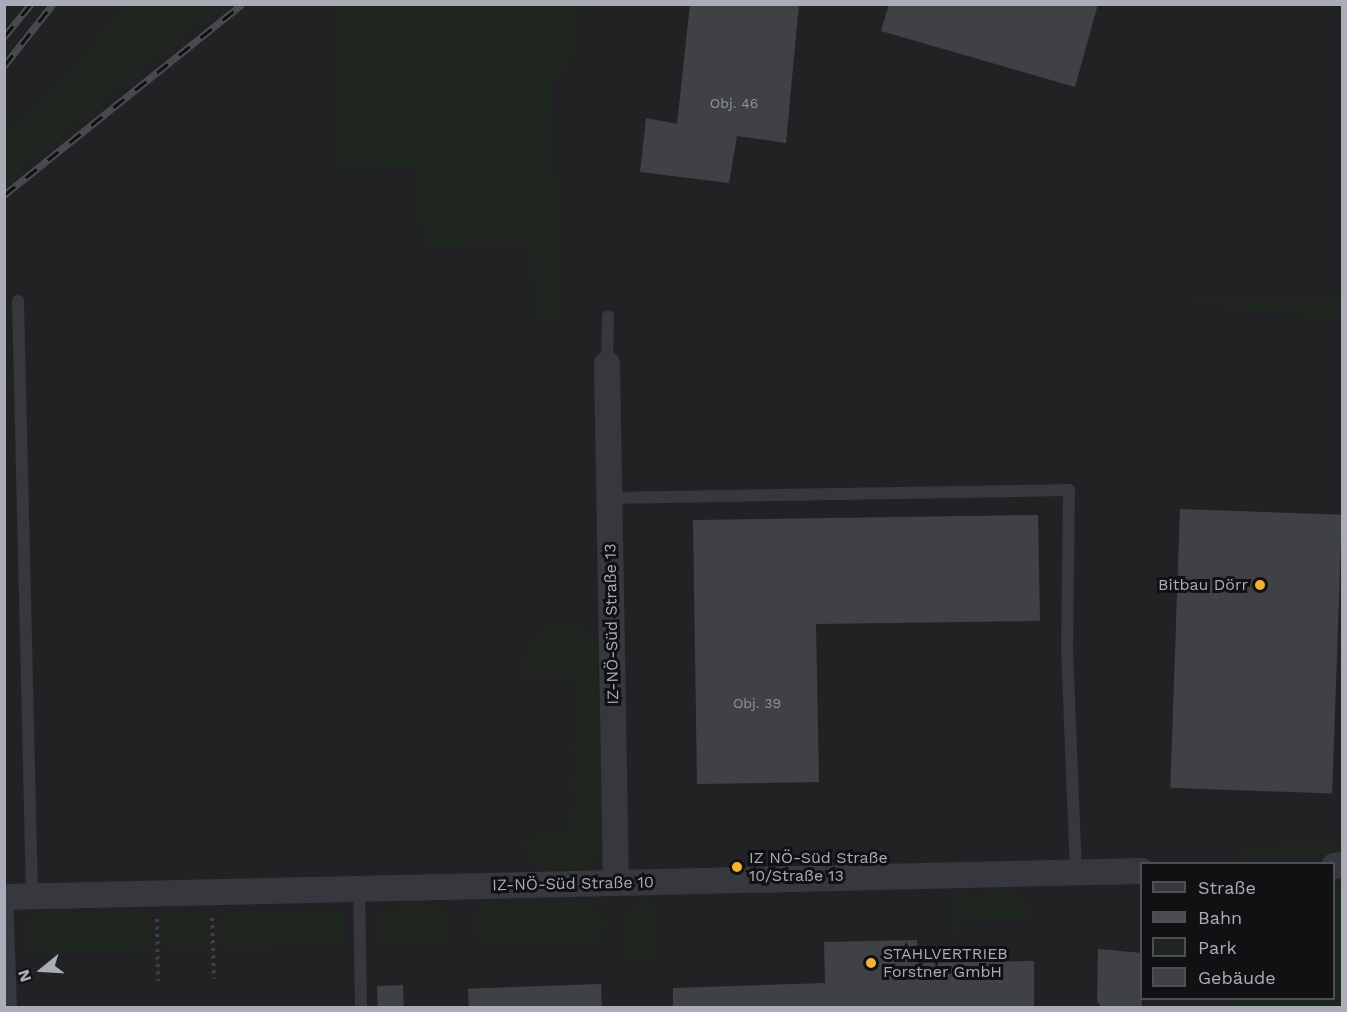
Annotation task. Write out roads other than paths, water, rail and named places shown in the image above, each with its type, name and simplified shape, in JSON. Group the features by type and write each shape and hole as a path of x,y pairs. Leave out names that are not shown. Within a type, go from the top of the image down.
{"street":[{"name":"IZ-NÖ-Süd Straße 13","path":"607,364 616,884"},
{"name":"IZ-NÖ-Süd Straße 10","path":"15,897 1140,871"}],"lane":[{"path":"10,1008 15,897 18,301"},
{"path":"607,364 608,316"},
{"path":"610,498 1069,490 1067,649 1076,873"},
{"path":"359,889 361,1008"}],"railway":[{"path":"4,37 31,4"},
{"path":"4,66 53,4"},
{"path":"4,195 242,4"}],"place":[{"name":"Bitbau Dörr","path":"1260,585"},
{"name":"IZ NÖ-Süd Straße 10/Straße 13","path":"737,867"},
{"name":"STAHLVERTRIEB Forstner GmbH","path":"871,963"}]}
